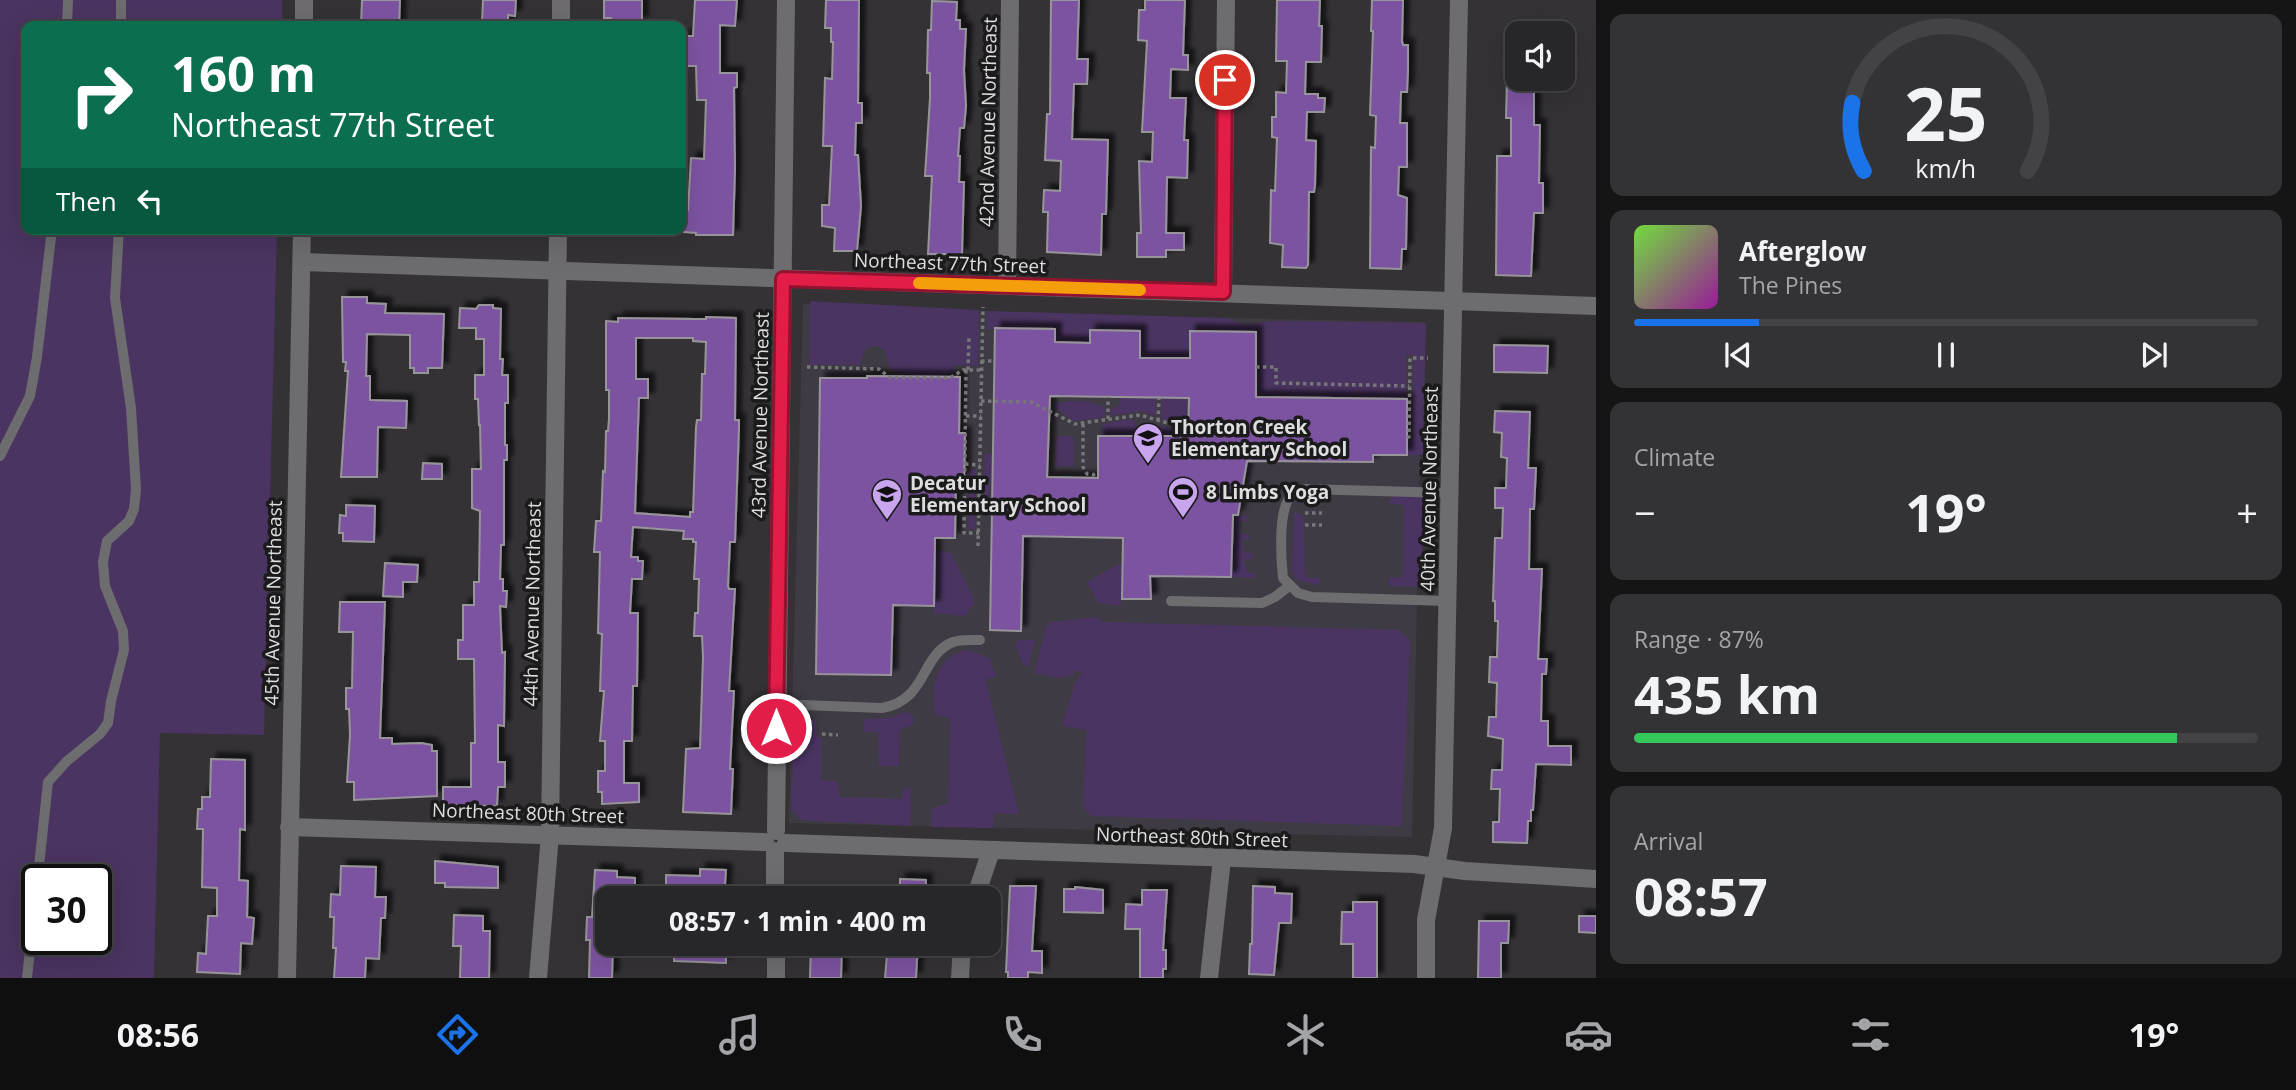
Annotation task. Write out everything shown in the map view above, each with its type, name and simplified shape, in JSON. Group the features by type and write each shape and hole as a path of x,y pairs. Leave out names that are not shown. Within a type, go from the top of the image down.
{"street":[{"path":"304,0 304,21"},
{"path":"561,0 561,21"},
{"name":"43rd Avenue Northeast","path":"775,886 786,0"},
{"name":"42nd Avenue Northeast","path":"1007,286 1010,0"},
{"path":"1223,292 1226,0"},
{"name":"40th Avenue Northeast","path":"1426,978 1426,920 1443,828 1459,0"},
{"name":"45th Avenue Northeast","path":"287,978 302,235"},
{"name":"44th Avenue Northeast","path":"538,978 550,835 558,235"},
{"name":"Northeast 77th Street","path":"302,262 1454,299 1596,306"},
{"name":"Northeast 80th Street","path":"289,827 1402,864 1465,871 1596,879"},
{"path":"979,886 990,851"},
{"path":"1209,978 1222,859"},
{"path":"776,956 776,978"},
{"path":"960,978 961,956"}],"lane":[{"path":"67,21 68,0"},
{"path":"121,0 121,21"},
{"path":"0,456 30,397 51,235"},
{"path":"27,978 48,782 67,761 100,734 108,723 124,650 123,631 105,586 103,562 107,541 129,521 134,509 136,489 131,408 115,298 119,235"},
{"path":"1448,601 1312,597 1298,593 1283,578 1282,523 1288,499 1295,492 1305,489 1450,493"},
{"path":"1171,601 1262,603 1289,586"},
{"path":"776,704 883,708 892,706 914,691 930,663 947,645 960,640 981,640"}],"path":[{"path":"978,545 983,307"},
{"path":"969,338 964,533 979,533"},
{"path":"1407,437 1409,438 1410,358 1428,358"},
{"path":"981,361 995,361"},
{"path":"1256,367 1276,367 1276,383 1409,386"},
{"path":"807,368 879,369 890,378 950,378 967,370 981,370"},
{"path":"1108,397 1108,420"},
{"path":"1158,421 1159,398"},
{"path":"981,401 1031,402 1074,424 1140,415 1188,429"},
{"path":"966,416 981,416"},
{"path":"1083,424 1083,467 1087,474 1098,472"},
{"path":"965,464 980,464"},
{"path":"1243,486 1266,495"},
{"path":"1304,513 1322,513"},
{"path":"1304,525 1322,525"},
{"path":"821,734 838,735"}],"shaded area":[{"path":"0,0 282,0 282,21 21,21 21,235 277,235 264,735 160,733 154,978 0,978"},
{"path":"810,301 979,310 978,366 956,365 953,372 940,375 901,373 889,367 884,350 873,346 864,351 860,365 809,365"},
{"path":"803,304 1128,316 1423,322 1412,837 789,823"},
{"path":"987,311 1226,318 1246,325 1276,321 1426,323 1423,455 1407,455 1407,441 1413,440 1413,355 1406,355 1406,399 1382,398 1382,411 1367,398 1240,396 1256,378 1256,332 1190,331 1190,358 1140,358 1140,331 1091,330 1090,343 1055,342 1054,329 987,329"},
{"path":"1120,397 1156,397 1156,416 1140,411 1110,416 1110,409 1120,406"},
{"path":"1161,398 1187,398 1186,427 1161,419"},
{"path":"1088,401 1105,408 1105,417 1074,421 1055,408 1056,404"},
{"path":"1131,419 1136,422 1137,436 1102,436 1103,424"},
{"path":"1146,424 1187,433 1187,437 1143,436"},
{"path":"1057,436 1073,436 1074,466 1056,466"},
{"path":"985,454 992,454 992,482 988,505 984,504"},
{"path":"970,468 976,470 975,529 968,529"},
{"path":"1394,495 1423,496 1422,587 1392,586 1388,583 1390,577 1403,577 1404,505 1390,503 1389,500"},
{"path":"1294,511 1304,517 1305,577 1318,578 1321,582 1316,585 1296,579 1292,572"},
{"path":"1233,515 1246,516 1247,521 1239,522 1241,534 1249,535 1249,540 1242,540 1244,552 1252,553 1253,559 1244,560 1247,572 1255,573 1255,578 1231,577"},
{"path":"934,550 951,553 973,597 974,604 965,616 934,613"},
{"path":"1122,562 1121,606 1098,603 1087,582"},
{"path":"1098,617 1101,622 1399,630 1410,641 1402,826 1091,816 1083,807 1086,730 1062,726 1075,683 1083,672 1076,671 1073,672 1075,675 1058,678 1034,673 1046,627 1051,622"},
{"path":"1019,640 1035,640 1029,667 1023,664 1015,645"},
{"path":"968,650 989,658 996,676 986,680 1019,814 994,813 993,828 931,827 932,808 948,804 950,718 935,715 935,684 942,665 957,653"},
{"path":"905,712 913,715 913,724 900,729 899,766 879,766 878,732 864,732 864,719 889,718"},
{"path":"802,720 816,720 817,737 821,737 821,780 835,781 839,785 839,797 902,799 903,790 907,787 911,791 910,826 801,820 792,810 793,729"}],"building":[{"path":"362,0 400,0 399,21 361,21"},
{"path":"483,0 516,0 515,16 508,15 508,21 482,21"},
{"path":"604,0 642,0 642,21 611,21 611,18 604,18"},
{"path":"695,0 737,0 735,26 720,25 720,73 737,73 737,87 734,88 733,235 696,235 686,232 691,158 704,159 706,100 697,100 696,66 686,66 686,36 693,36"},
{"path":"826,0 859,0 858,103 862,103 862,123 856,123 855,155 858,155 861,206 857,251 834,251 835,228 822,226 822,205 829,205 832,146 823,146 825,78 832,79 833,42 831,28 825,28"},
{"path":"1051,0 1079,0 1077,59 1088,59 1087,84 1074,84 1072,139 1108,140 1106,214 1102,214 1101,255 1047,252 1048,212 1043,212 1044,190 1060,191 1061,161 1045,160 1047,114 1050,114"},
{"path":"1145,0 1185,0 1183,55 1188,55 1188,70 1171,69 1170,98 1186,98 1184,140 1188,140 1187,178 1167,177 1166,233 1184,233 1184,250 1166,250 1166,257 1137,257 1137,233 1141,233 1139,161 1152,162 1153,132 1142,132 1147,41 1138,40 1139,10 1145,10"},
{"path":"1277,0 1320,0 1321,62 1306,62 1305,94 1318,94 1318,98 1325,98 1324,112 1307,112 1306,140 1316,141 1315,186 1314,192 1309,192 1306,268 1282,267 1283,245 1270,243 1271,190 1275,191 1277,138 1272,137 1272,117 1276,117 1276,92 1286,93 1287,61 1276,61"},
{"path":"1372,0 1403,0 1402,41 1403,45 1408,45 1407,92 1401,92 1400,123 1407,123 1407,167 1399,167 1398,195 1407,198 1406,249 1402,249 1401,269 1370,268 1371,147 1375,148 1376,116 1370,115"},
{"path":"932,1 957,2 956,20 960,20 960,29 966,29 966,106 964,128 960,128 958,156 959,182 964,182 962,254 928,254 932,176 925,176 930,98 930,73 927,73 928,30 931,30"},
{"path":"1507,91 1534,91 1534,125 1540,125 1539,183 1543,183 1543,213 1534,213 1531,276 1496,275 1497,156 1511,156 1511,118 1506,118"},
{"path":"342,297 367,297 367,303 386,304 385,313 444,314 442,368 428,368 428,373 414,373 414,368 410,368 410,335 367,334 366,376 370,376 370,400 407,401 406,428 378,427 377,477 341,477 348,371 345,371 346,362 343,362"},
{"path":"479,305 493,305 493,308 501,309 500,359 503,359 502,375 508,375 508,403 505,403 507,460 504,460 504,545 501,545 500,579 503,579 503,591 507,591 506,607 500,606 502,653 505,652 504,726 498,725 498,762 505,762 505,787 498,787 497,806 443,805 443,787 471,787 471,743 475,743 474,659 458,659 458,640 463,640 463,605 474,605 474,582 479,582 480,511 472,508 472,469 481,469 475,375 484,375 484,339 476,339 476,328 459,328 460,308 476,309"},
{"path":"618,318 736,318 735,420 739,420 739,427 735,542 730,542 728,586 729,589 735,589 729,691 734,691 731,814 683,812 686,749 700,748 703,657 702,636 694,636 699,579 694,579 696,542 693,542 693,539 683,539 684,531 633,527 631,557 638,557 638,561 643,561 642,579 632,579 630,613 638,613 637,686 633,686 632,741 624,741 624,783 639,783 639,802 602,804 602,792 598,792 598,771 605,771 605,741 600,741 604,691 600,691 602,634 598,633 600,552 594,552 596,521 601,521 609,419 609,390 606,390 606,321 618,322","holes":["636,338 693,338 693,341 706,342 701,420 697,420 696,427 693,512 690,512 690,517 635,513 639,398 648,398 648,379 636,379"]},
{"name":"Thorton Creek Elementary School","path":"995,328 1055,329 1055,342 1090,343 1090,330 1140,331 1140,358 1190,358 1190,331 1256,332 1256,397 1407,399 1407,455 1373,455 1373,462 1247,461 1238,515 1233,515 1231,577 1150,576 1151,599 1122,599 1123,538 1023,536 1021,631 990,630","holes":["1050,396 1189,398 1188,436 1098,436 1098,478 1047,477"]},
{"path":"1494,345 1548,346 1547,373 1494,372"},
{"name":"Decatur Elementary School","path":"960,377 959,433 965,433 964,479 956,479 955,538 935,538 934,606 893,605 891,675 816,674 820,378"},
{"path":"1495,411 1530,412 1528,468 1536,468 1534,509 1530,509 1529,569 1542,569 1538,659 1547,659 1546,674 1542,674 1541,721 1548,721 1548,746 1571,746 1571,765 1536,764 1533,810 1531,821 1528,821 1527,843 1493,842 1493,822 1499,822 1500,789 1491,789 1492,770 1502,770 1503,739 1488,736 1489,717 1496,717 1497,683 1489,682 1490,657 1497,657 1498,621 1495,621 1493,601 1495,538 1502,538 1503,508 1495,508 1495,488 1506,488 1507,458 1501,457 1502,433 1494,432"},
{"path":"423,463 442,464 442,479 422,479"},
{"path":"346,505 375,506 374,542 343,541 343,533 339,533 340,515 346,516"},
{"path":"385,563 418,565 417,582 403,582 403,597 383,596"},
{"path":"340,602 385,602 380,738 392,738 392,744 432,745 432,751 437,751 437,796 354,800 354,782 347,782 350,735 349,709 346,709 346,688 352,688 353,632 339,632"},
{"path":"211,759 245,760 245,830 240,829 239,880 248,881 247,917 254,918 252,944 241,943 240,974 197,972 198,953 206,954 208,916 217,916 217,888 202,887 203,829 197,829 202,797 210,797"},
{"path":"435,861 498,867 498,888 445,887 445,883 435,883"},
{"path":"341,866 376,867 375,897 386,897 385,918 381,918 379,959 366,958 365,978 334,978 336,948 333,948 334,917 330,917 331,894 340,895"},
{"path":"700,869 726,870 725,886 666,886 666,875 700,876"},
{"path":"595,870 617,871 617,877 635,878 635,886 595,886 595,956 613,956 612,978 589,978 590,940 586,940 587,917 592,917"},
{"path":"900,879 926,880 926,886 900,886"},
{"path":"1010,886 1036,886 1032,951 1042,951 1042,973 1028,972 1028,978 1008,978 1006,972"},
{"path":"1253,886 1275,887 1275,893 1292,894 1291,923 1279,923 1274,975 1249,974"},
{"path":"1075,887 1103,890 1103,913 1064,912 1064,889"},
{"path":"1142,890 1167,890 1163,950 1166,950 1166,969 1163,969 1163,978 1140,978 1140,929 1125,929 1126,904 1142,905"},
{"path":"1353,902 1377,902 1377,978 1353,978 1353,944 1341,944 1342,912 1353,912"},
{"path":"454,915 483,916 483,931 490,931 489,978 460,978 461,946 453,946"},
{"path":"1579,916 1596,916 1596,933 1579,932"},
{"path":"1479,921 1509,921 1508,943 1501,943 1501,978 1478,978"},
{"path":"674,956 726,956 726,963 674,961"},
{"path":"811,956 842,956 841,978 810,978"},
{"path":"887,956 917,956 916,978 885,978"}],"slow traffic":[{"path":"919,283 1140,290"}],"place":[{"name":"Thorton Creek Elementary School","path":"1148,465"},
{"name":"8 Limbs Yoga","path":"1183,519"},
{"name":"Decatur Elementary School","path":"887,521"}],"route":[{"path":"776,728 783,279 1223,292 1225,80"}]}
